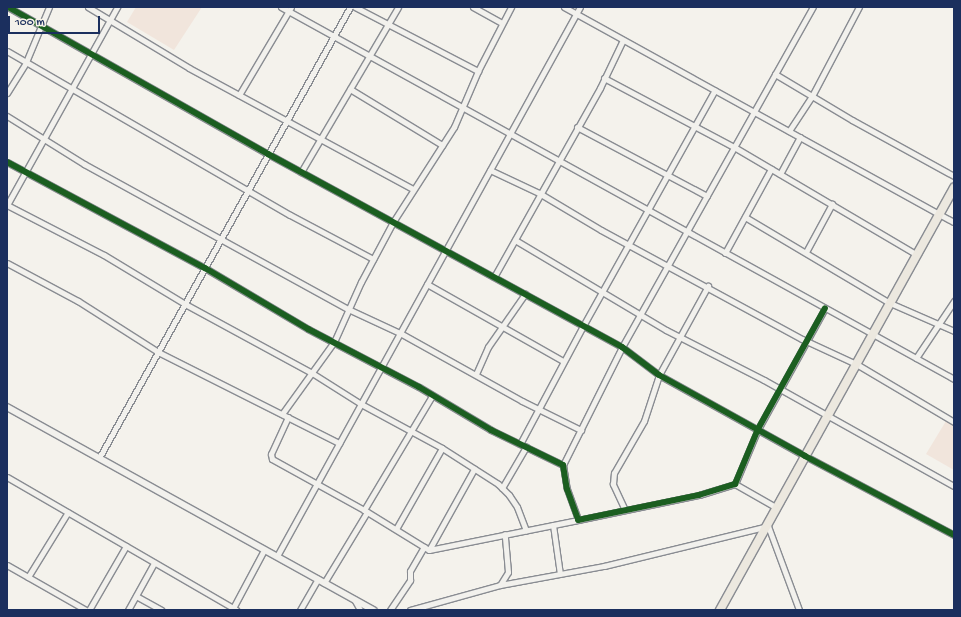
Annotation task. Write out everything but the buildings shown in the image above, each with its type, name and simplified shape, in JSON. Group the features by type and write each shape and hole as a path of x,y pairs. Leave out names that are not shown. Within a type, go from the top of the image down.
{"main road":[{"path":"720,610 768,526 805,456 858,365 890,303 954,188"}],"street":[{"path":"8,7 268,154 583,326 622,348 660,374 805,456 954,535"},
{"path":"7,93 26,62 40,25 49,7"},
{"path":"88,7 239,95 413,188"},
{"path":"117,7 7,205 104,255 185,304 312,373 361,404 410,432 442,448 502,488 517,507 526,530"},
{"path":"281,7 289,9 369,57 954,379"},
{"path":"99,458 350,7"},
{"path":"354,7 389,23 478,71"},
{"path":"301,172 398,7"},
{"path":"473,7 502,23"},
{"path":"282,414 334,342 373,259 393,222 413,188 454,127 478,71 511,7"},
{"path":"564,7 954,222"},
{"path":"277,556 580,7"},
{"path":"578,520 567,489 563,466 622,348 813,7"},
{"path":"789,131 812,96 859,7"},
{"path":"239,95 289,9"},
{"path":"494,277 557,160 604,78 623,40"},
{"path":"7,51 248,190 373,259"},
{"path":"775,74 954,176"},
{"path":"604,78 734,147 917,255"},
{"path":"350,89 442,145"},
{"path":"520,444 563,362 604,292 715,90"},
{"path":"7,116 45,137 84,164 348,310 400,334 538,409 580,430"},
{"path":"577,127 707,196"},
{"path":"780,174 800,137"},
{"path":"7,162 25,173 205,268 381,368 526,448 563,466"},
{"path":"725,253 771,169"},
{"path":"490,170 539,193 629,245 708,286 807,341 858,365 954,422"},
{"path":"806,252 832,204"},
{"path":"745,216 890,303 938,322 954,331"},
{"path":"515,240 680,338 781,389 954,486"},
{"path":"7,263 78,301 158,352 339,443"},
{"path":"427,284 563,362"},
{"path":"625,510 612,478 644,421 660,374 708,286"},
{"path":"476,374 488,347 503,328 525,294"},
{"path":"916,358 938,322 954,301"},
{"path":"735,484 758,429 825,308"},
{"path":"324,583 432,396"},
{"path":"7,408 373,610"},
{"path":"288,417 271,454 272,459 365,511 429,550 435,551 505,534 699,495 735,484 777,508"},
{"path":"396,529 442,448"},
{"path":"502,488 526,448"},
{"path":"429,550 474,469"},
{"path":"7,476 234,610 264,550"},
{"path":"28,577 68,512"},
{"path":"553,525 560,574"},
{"path":"410,610 500,585 560,574 709,542 768,526 799,610"},
{"path":"500,585 508,572 505,534"},
{"path":"89,610 126,546"},
{"path":"390,610 410,580 410,571 424,547"},
{"path":"128,610 154,563"},
{"path":"7,564 86,610"},
{"path":"300,610 318,579"},
{"path":"136,596 161,610"},
{"path":"354,600 360,610"}],"shaded area":[{"path":"136,7 202,7 174,50 127,22"},
{"path":"946,421 954,425 954,470 926,454"}],"cycle path":[{"path":"8,7 268,154 622,347 659,375 805,456 954,535"},
{"path":"7,162 205,268 308,329 419,387 491,430 563,465 567,489 578,520 699,495 735,484 758,429 825,308"}]}
